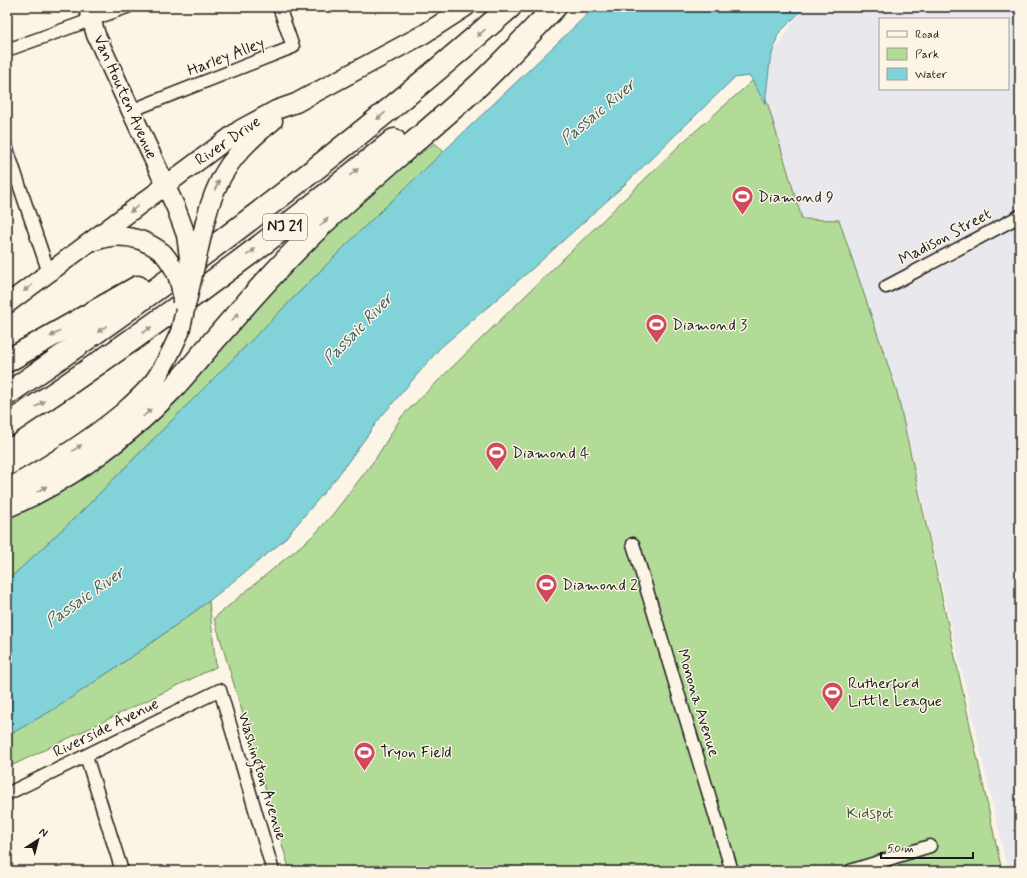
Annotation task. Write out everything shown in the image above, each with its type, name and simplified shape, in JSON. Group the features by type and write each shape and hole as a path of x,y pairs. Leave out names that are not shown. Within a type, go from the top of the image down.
{"highway":[{"name":"NJ 21","path":"7,394 140,302 246,223 351,141 510,7"},
{"name":"NJ 21","path":"7,425 75,380 143,332 297,218 436,105 547,7"},
{"path":"7,506 37,492 79,467 150,410 171,390 244,306 302,244 368,181 482,81 555,7"},
{"path":"7,361 124,296 246,223"}],"main road":[{"name":"River Drive","path":"7,304 241,129 276,110 296,103 424,34 466,7"},
{"name":"Van Houten Avenue","path":"90,13 96,35 179,215 186,236 190,261 189,288"},
{"path":"7,489 71,451 98,432 143,394 155,379 165,365 180,332 205,222 214,193 228,164 248,141 296,103"},
{"path":"83,247 107,238 120,236 143,240 163,253 177,273 180,286 182,316 180,332"}],"street":[{"path":"7,50 90,13 127,7"},
{"name":"Harley Alley","path":"130,111 293,47 280,7"},
{"path":"7,148 49,272"},
{"name":"Madison Street","path":"886,287 1020,216"},
{"name":"Monona Avenue","path":"633,544 732,871"},
{"name":"Riverside Avenue","path":"7,794 220,690"},
{"name":"Washington Avenue","path":"220,690 273,871"},
{"path":"86,756 122,871"},
{"path":"850,871 930,846"}],"shaded area":[{"path":"803,7 1020,7 1020,871 1008,871 897,392 839,220 802,219 759,75"}],"green space":[{"name":"Kidspot","path":"759,75 802,219 839,220 897,392 1002,871 290,871 214,618 315,534 333,514 376,458 402,416 682,143"},
{"path":"435,143 444,152 358,233 80,513 7,581 7,516 88,473 365,194"},
{"path":"209,601 216,667 7,768 7,736 56,708 140,651"}],"water":[{"name":"Passaic River","path":"595,7 805,7 778,34 770,61 765,104 750,76 734,78 621,188 533,268 440,348 380,418 337,477 282,542 209,601 140,651 56,708 7,736 7,581 80,513 358,233"}],"place":[{"name":"Diamond 9","path":"743,216"},
{"name":"Diamond 3","path":"656,344"},
{"name":"Diamond 4","path":"496,472"},
{"name":"Diamond 2","path":"546,604"},
{"name":"Rutherford Little League","path":"833,712"},
{"name":"Tryon Field","path":"365,772"}]}
